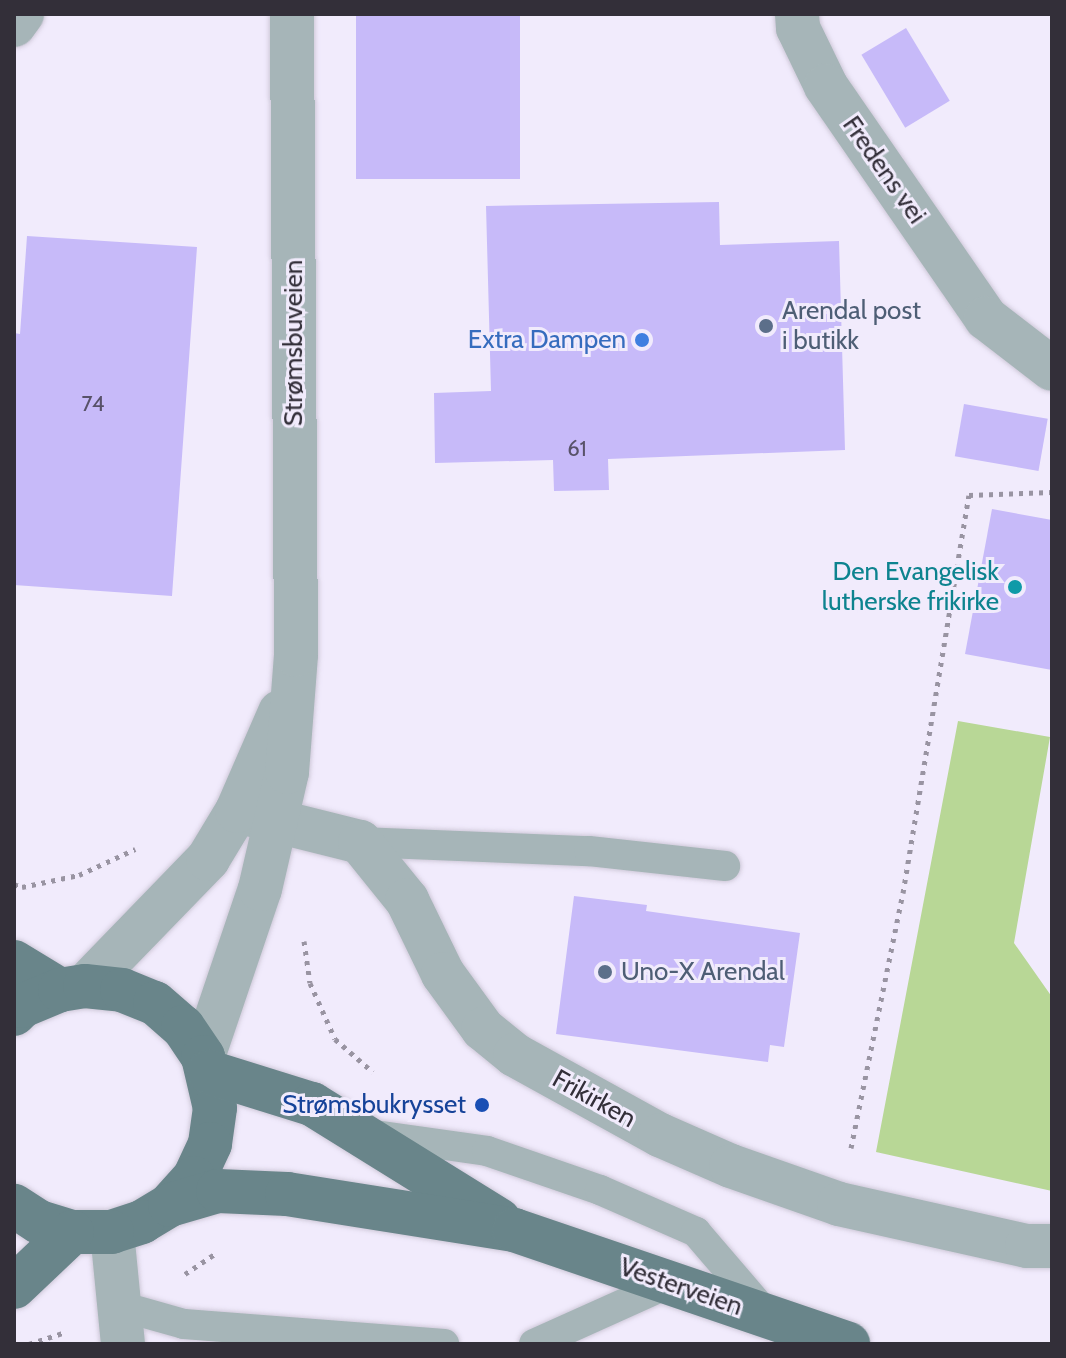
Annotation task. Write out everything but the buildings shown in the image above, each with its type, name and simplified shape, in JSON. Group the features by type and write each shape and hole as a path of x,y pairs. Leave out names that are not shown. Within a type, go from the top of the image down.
{"main road":[{"path":"14,962 72,988 122,990 155,1003 183,1027 206,1064 215,1108 210,1144 194,1178 170,1205 142,1222 92,1232 39,1222 14,1206"},
{"path":"14,1014 22,1006 72,988"},
{"name":"Vesterveien","path":"206,1064 312,1104 514,1230"},
{"name":"Vesterveien","path":"170,1205 218,1191 287,1194 514,1230 848,1344"},
{"path":"14,1287 92,1232"}],"street":[{"path":"14,25 22,14"},
{"name":"Strømsbuveien","path":"206,1064 260,889 257,817 295,672 292,14"},
{"name":"Fredens vei","path":"797,14 798,28 826,86 986,318 1052,369"},
{"path":"257,817 360,842"},
{"name":"Strømsbuveien","path":"72,988 208,859 257,817"},
{"name":"Frikirken","path":"360,842 407,900 443,974 483,1029 515,1055 660,1135 731,1166 839,1204 1027,1246 1052,1246"},
{"path":"92,1232 122,1325"}],"lane":[{"path":"360,842 589,851 725,866"},
{"path":"359,1133 487,1151 600,1190 696,1232 769,1317"},
{"path":"534,1344 670,1283"},
{"path":"122,1325 184,1324 444,1344"}],"path":[{"path":"839,1204 903,893 969,495 1052,492"},
{"path":"14,884 22,887 79,875 137,849"},
{"path":"302,928 310,983 335,1039 381,1079"},
{"path":"29,1344 70,1331"}],"green space":[{"path":"958,721 1050,737 1014,943 1052,997 1052,1191 876,1152"}],"place":[{"name":"Arendal post i butikk","path":"766,326"},
{"name":"Extra Dampen","path":"642,340"},
{"name":"Den Evangelisk lutherske frikirke","path":"1015,587"},
{"name":"Uno-X Arendal","path":"605,972"},
{"name":"Strømsbukrysset","path":"482,1105"}]}
